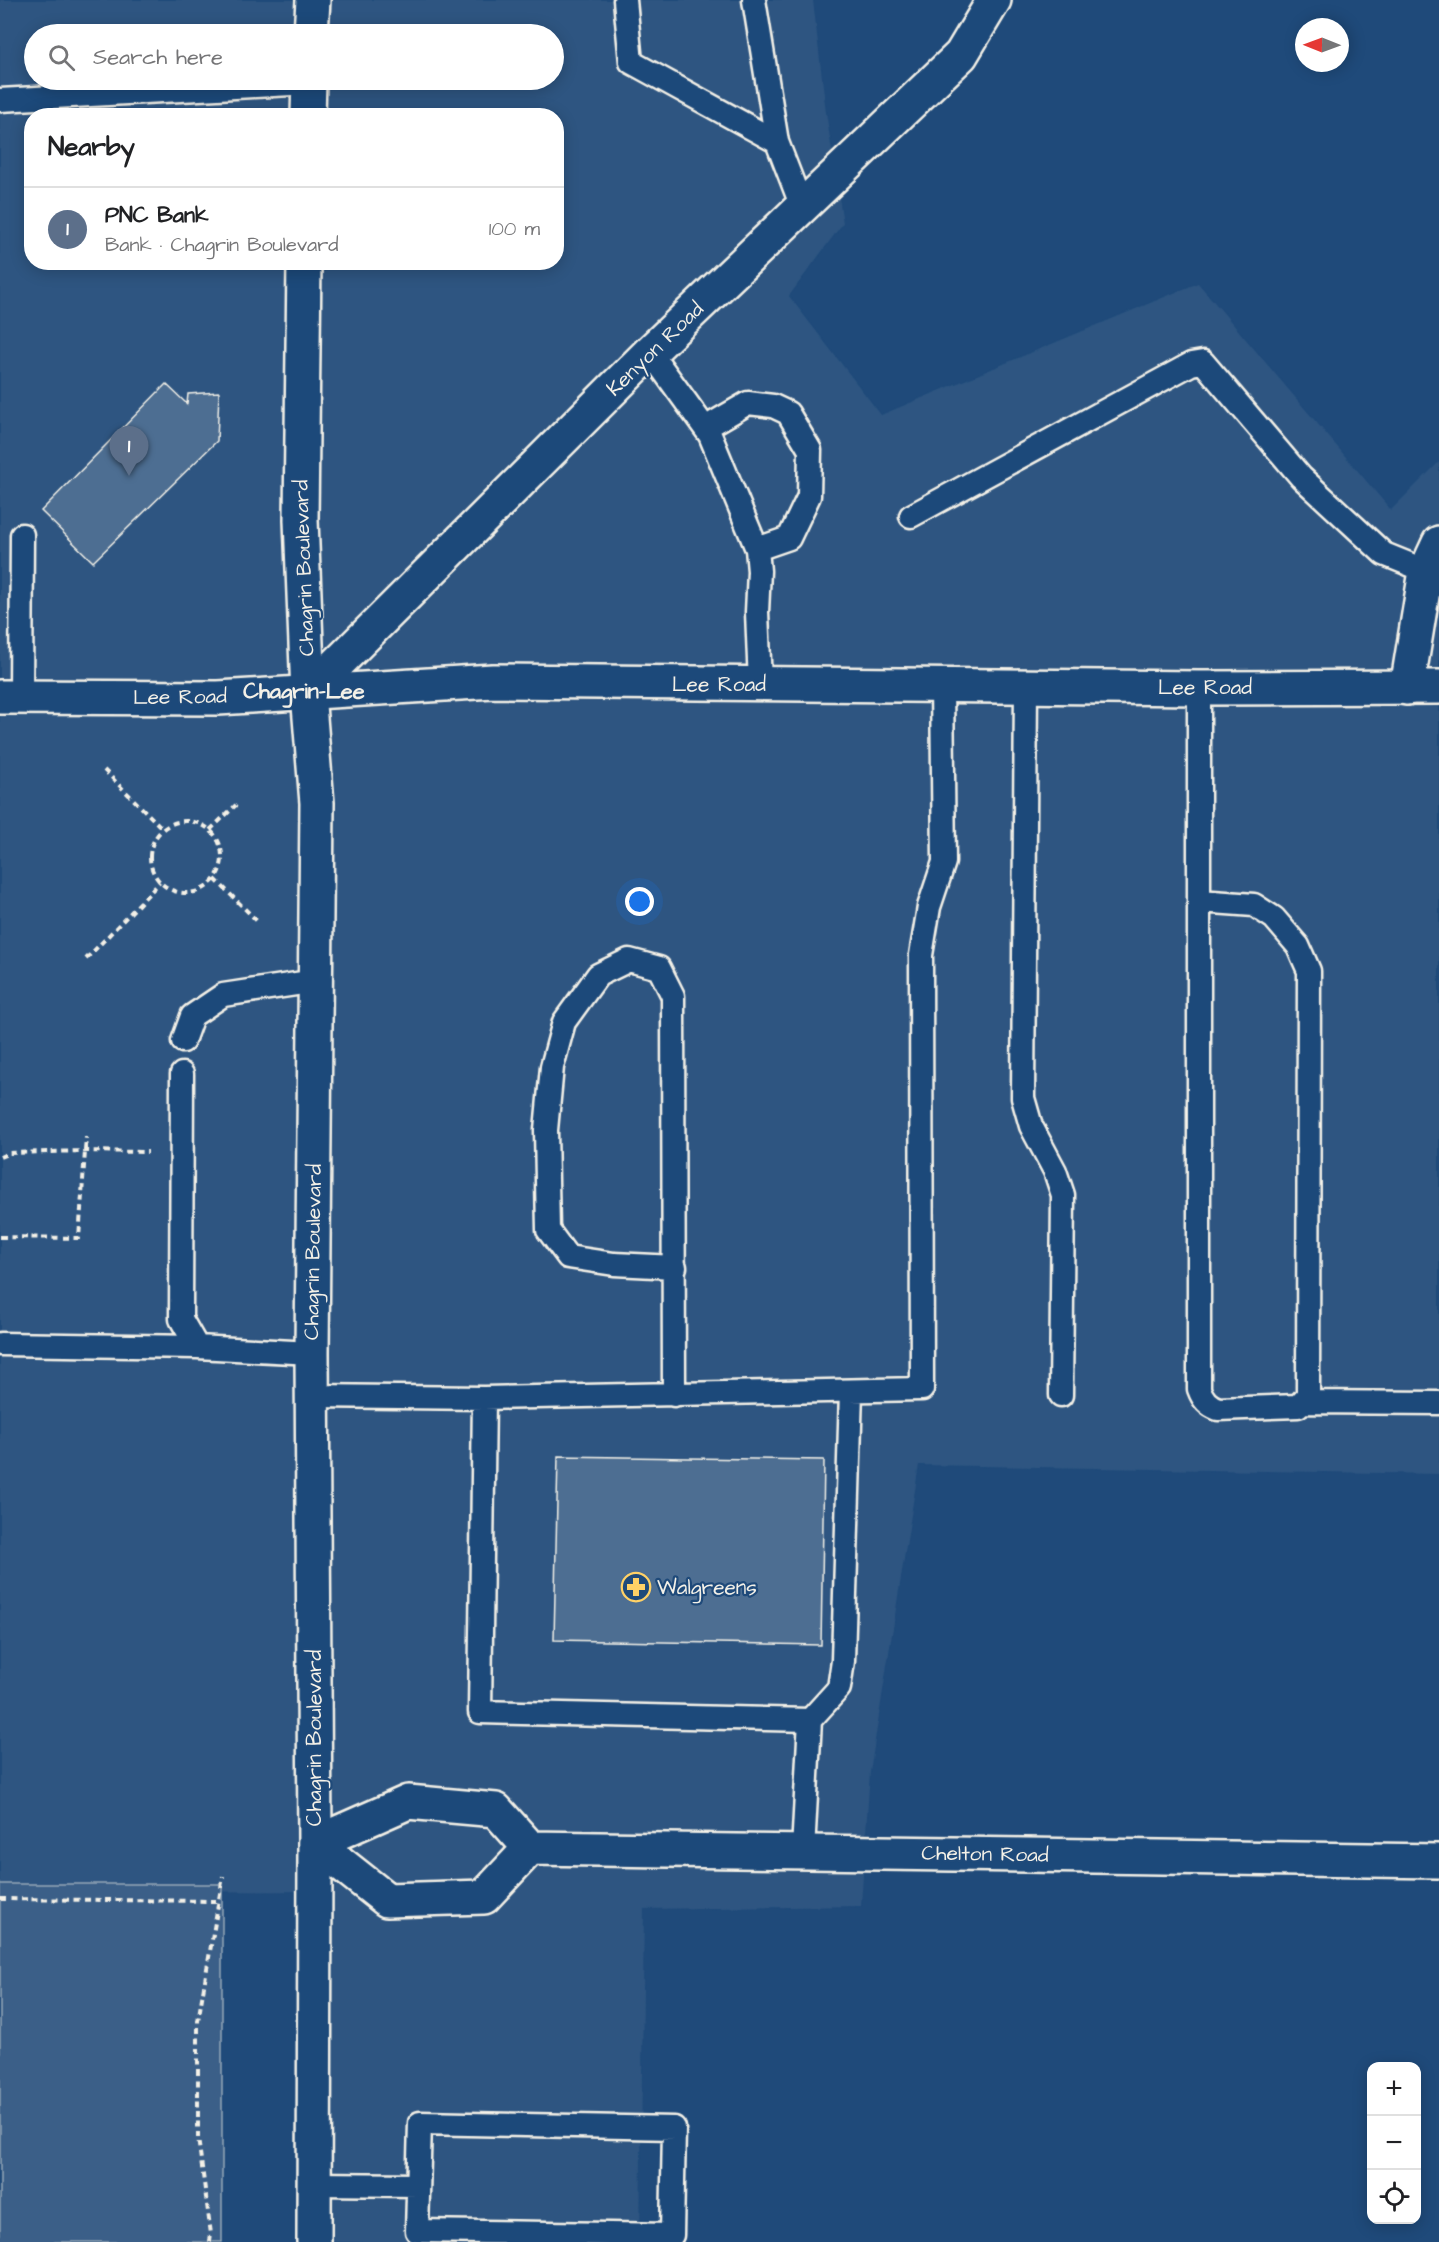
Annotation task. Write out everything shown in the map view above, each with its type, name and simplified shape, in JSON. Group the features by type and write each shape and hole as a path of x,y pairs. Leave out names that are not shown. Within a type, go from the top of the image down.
{"main road":[{"path":"312,24 313,0"},
{"name":"Kenyon Road","path":"308,693 650,352 961,55 994,0"},
{"path":"308,108 309,90"},
{"name":"Chagrin Boulevard","path":"304,270 301,501 308,693 317,803 312,1353 315,1843 314,2242"},
{"path":"1407,688 1433,557"},
{"name":"Lee Road","path":"10,697 209,698 494,681 1198,688 1439,687"},
{"path":"408,1802 496,1810 530,1848 483,1897 387,1900 315,1843 408,1802"},
{"name":"Chelton Road","path":"530,1848 1439,1861"}],"lane":[{"path":"625,0 631,62 777,142"},
{"path":"754,0 777,142 802,207"},
{"path":"0,100 163,90"},
{"path":"650,352 705,428 716,447 757,549 759,684"},
{"path":"911,516 1191,364 1203,363 1301,477 1384,554 1433,557"},
{"path":"705,428 748,403 773,406 788,413 810,450 809,496 789,538 757,549"},
{"path":"10,697 22,535"},
{"path":"312,1396 484,1398 922,1389 921,955 929,907 944,862 942,684"},
{"path":"1026,685 1023,1098 1031,1126 1055,1171 1063,1195 1060,1395"},
{"path":"1198,688 1199,1389 1202,1398 1218,1409 1298,1406 1308,1395 1309,971 1299,946 1274,918 1254,905 1199,901"},
{"path":"674,1395 675,1267 673,996 658,968 629,960 598,975 564,1023 552,1067 546,1130 548,1230 568,1257 614,1264 675,1267"},
{"path":"183,1041 192,1016 223,995 316,981"},
{"path":"182,1074 181,1319 197,1347"},
{"path":"0,1344 197,1347 312,1353"},
{"path":"803,1851 810,1720 839,1688 843,1661 851,1391"},
{"path":"484,1398 480,1712 810,1720"},
{"path":"1304,1402 1439,1402"},
{"path":"420,2123 674,2128 672,2235 417,2231 418,2185 420,2123"},
{"path":"314,2184 418,2185"}],"path":[{"path":"104,770 163,829"},
{"path":"210,830 236,806"},
{"path":"182,822 192,822 210,830 221,849 220,870 215,879 205,888 194,893 181,894 169,890 153,873 149,861 150,849 163,829 182,822"},
{"path":"215,879 257,921"},
{"path":"86,959 160,882"},
{"path":"0,1237 79,1238 86,1137"},
{"path":"0,1157 9,1153 155,1152"},
{"path":"210,2242 211,2234 198,2138 198,2021 223,1876"},
{"path":"0,1899 218,1901"}],"shaded area":[{"path":"0,0 813,0 826,112 843,223 789,296 881,415 1198,283 1391,510 1439,462 1439,1474 919,1465 870,1772 861,1906 644,1909 640,2242 314,2242 315,1891 0,1893"},
{"path":"0,1884 222,1884 222,2242 0,2242"}],"building":[{"path":"166,384 187,404 188,394 219,392 217,441 93,562 41,511"},
{"name":"Walgreens","path":"558,1456 824,1460 821,1645 554,1640"}],"place":[{"name":"PNC Bank","path":"129,476"},
{"name":"Walgreens","path":"636,1587"}],"district":[{"name":"Chagrin-Lee","path":"304,691"}]}
